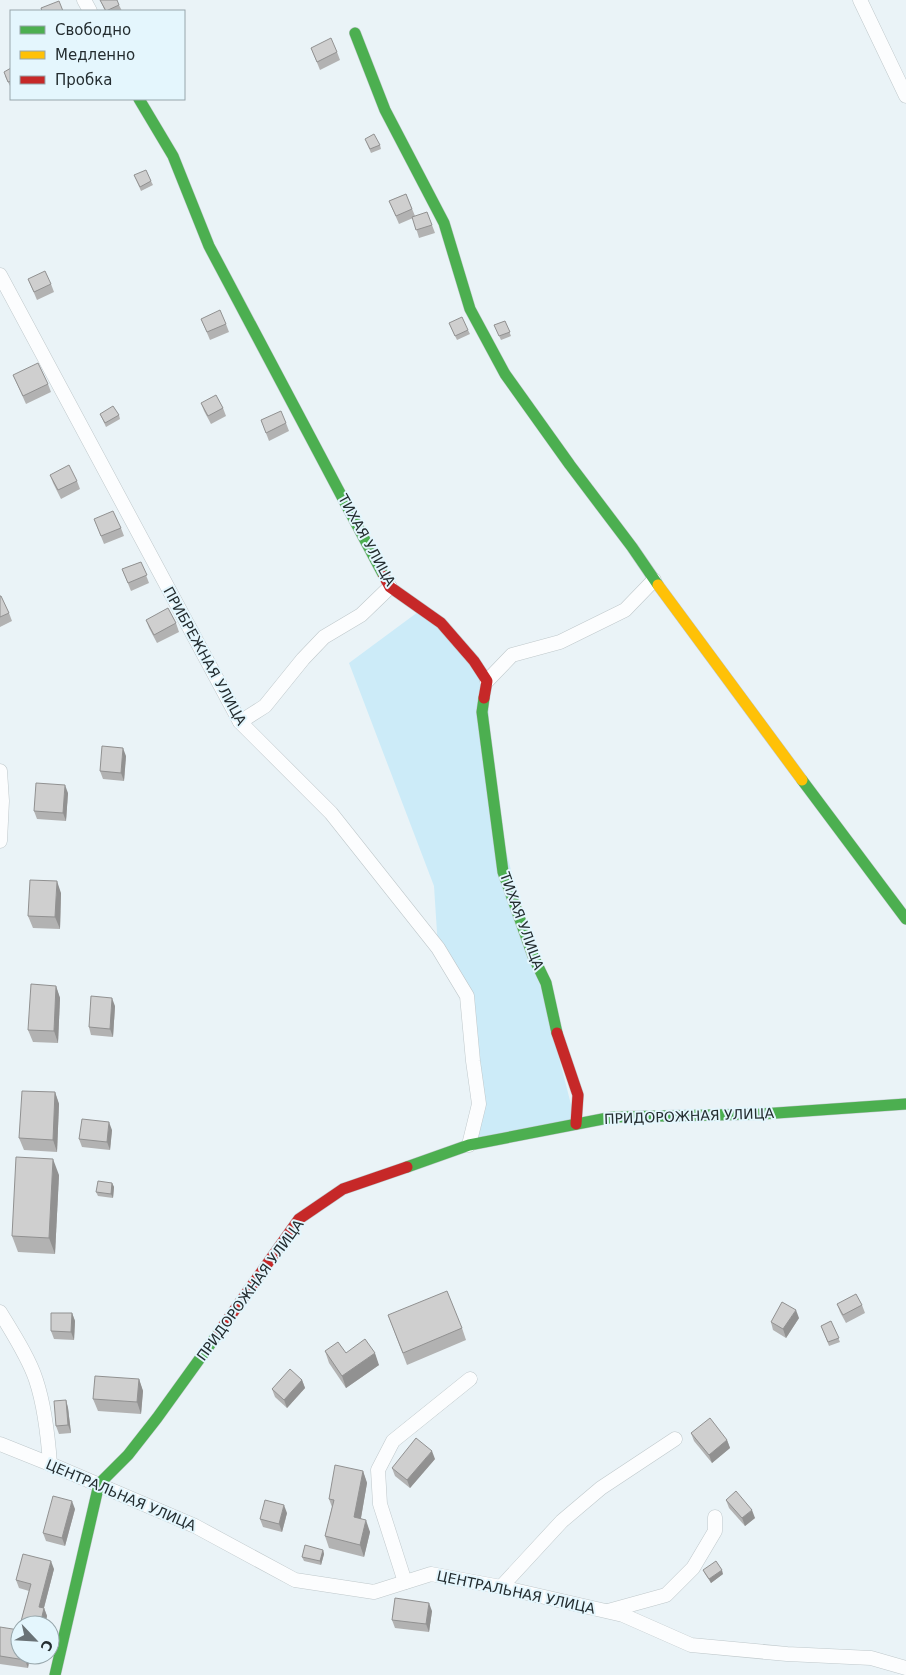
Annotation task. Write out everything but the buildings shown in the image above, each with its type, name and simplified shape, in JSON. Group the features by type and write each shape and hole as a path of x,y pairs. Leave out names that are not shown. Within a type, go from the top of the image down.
{"street":[{"path":"860,0 906,96"},
{"path":"355,33 385,110 444,223 470,309 505,374 654,580 906,919"},
{"name":"ТИХАЯ УЛИЦА","path":"140,100 172,156 209,246 390,587 441,623 474,661 487,680 482,712 503,872 533,956 546,983 557,1032 578,1095 576,1124"},
{"name":"ПРИБРЕЖНАЯ УЛИЦА","path":"0,275 240,722 331,813 438,948 468,996 473,1061 479,1104 469,1145"},
{"path":"487,680 512,655 560,642 624,610 654,580"},
{"path":"240,722 265,706 303,659 324,637 361,615 390,587"},
{"path":"0,771 2,801 0,841"},
{"name":"ПРИДОРОЖНАЯ УЛИЦА","path":"99,1484 128,1455 157,1418 299,1219 343,1189 469,1145 613,1117 762,1114 906,1104"},
{"path":"0,1312 36,1379 47,1425 50,1464"},
{"path":"406,1582 380,1504 378,1470 393,1441 470,1379"},
{"path":"501,1587 562,1522 601,1488 676,1439"},
{"name":"ЦЕНТРАЛЬНАЯ УЛИЦА","path":"0,1444 99,1484 195,1526 295,1580 374,1592 431,1574 501,1587 623,1615 690,1645 787,1654 871,1658 906,1668"},
{"path":"55,1675 99,1484"},
{"path":"607,1612 666,1595 693,1568 714,1530 715,1517"}],"shaded area":[{"path":"422,609 487,681 493,800 576,1124 469,1145 479,1104 467,996 438,948 434,886 349,663"}],"traffic: fast":[{"path":"355,33 385,110 444,223 470,309 505,374 658,585"},
{"path":"140,100 173,156 209,246 384,576"},
{"path":"484,698 482,712 503,872 533,956 546,983 557,1033"},
{"path":"802,780 906,919"},
{"path":"407,1167 469,1145 613,1117 762,1114 906,1104"},
{"path":"55,1675 99,1484 128,1455 219,1332"}],"traffic: slow":[{"path":"658,585 802,780"}],"traffic: jam":[{"path":"384,576 390,587 441,623 474,661 487,681 484,698"},
{"path":"557,1033 578,1095 576,1124"},
{"path":"219,1332 299,1219 343,1189 407,1167"}]}
